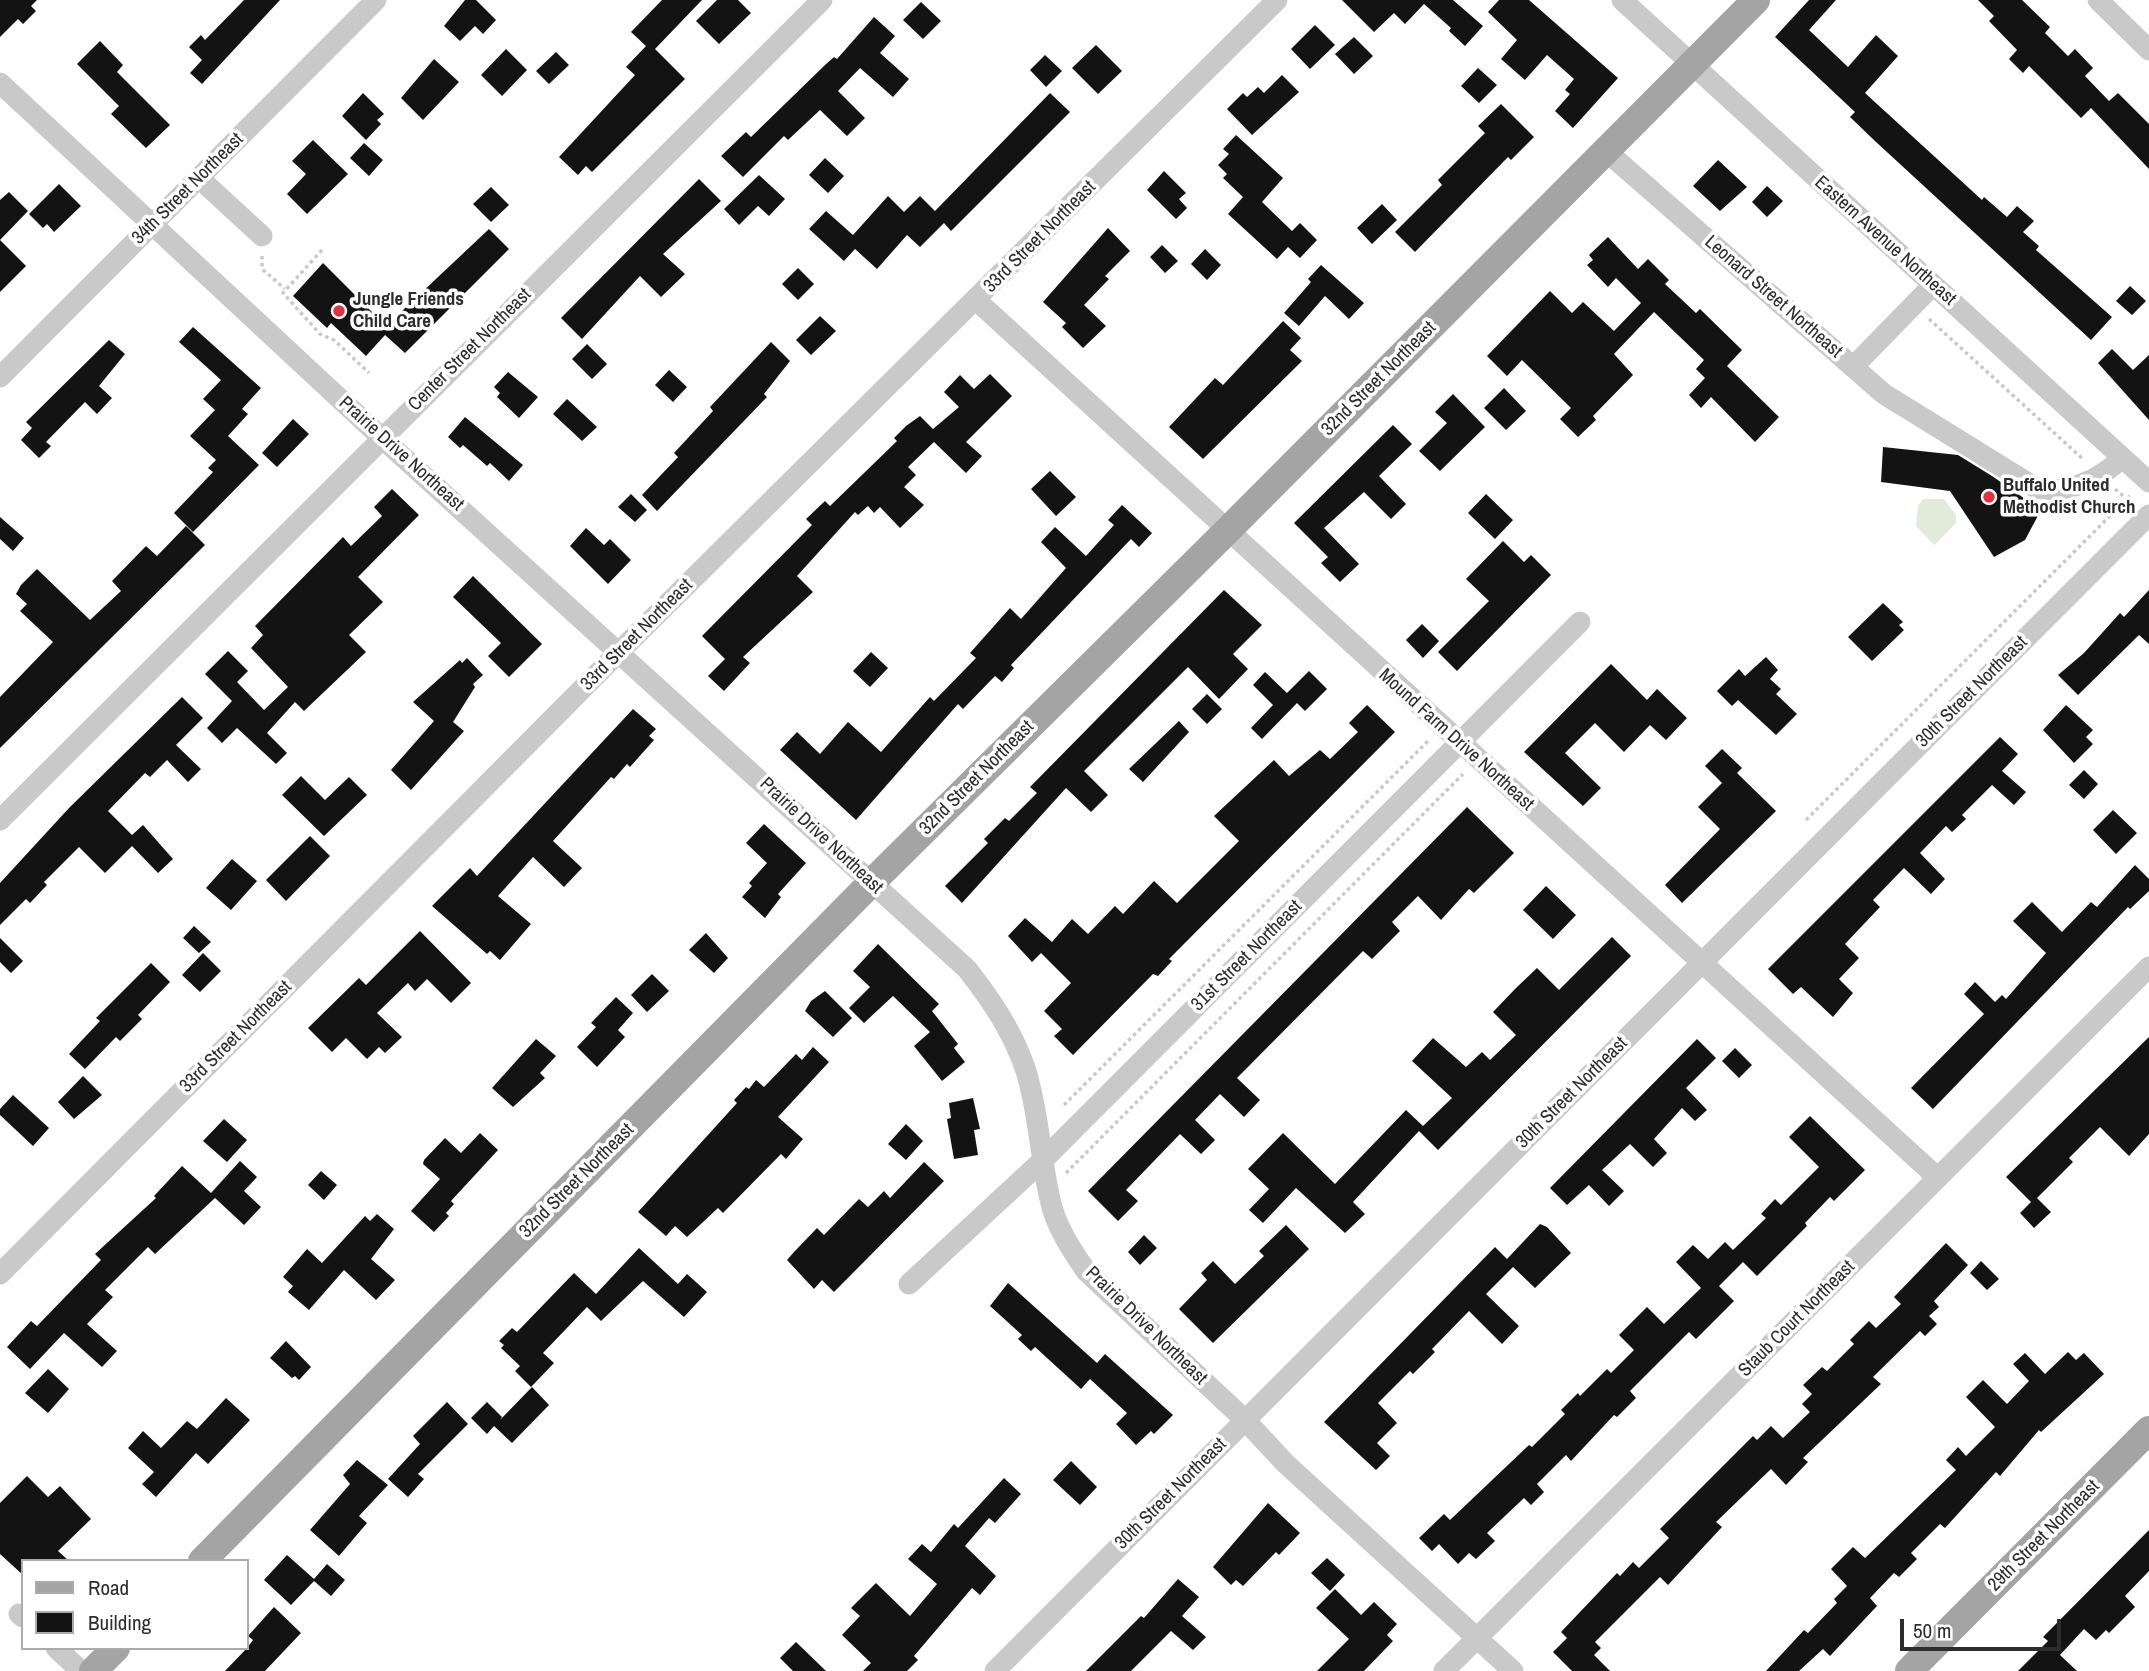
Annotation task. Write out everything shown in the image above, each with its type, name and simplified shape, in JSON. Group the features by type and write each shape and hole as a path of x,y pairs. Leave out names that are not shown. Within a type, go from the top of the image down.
{"main road":[{"name":"32nd Street Northeast","path":"204,1559 871,883 1228,530 1756,0"},
{"name":"29th Street Northeast","path":"1909,1671 2149,1430"},
{"path":"93,1671 114,1650"}],"street":[{"name":"34th Street Northeast","path":"0,377 376,0"},
{"name":"Center Street Northeast","path":"0,820 822,0"},
{"name":"33rd Street Northeast","path":"0,1274 620,651 1277,0"},
{"name":"Eastern Avenue Northeast","path":"1622,0 2122,458 2141,488"},
{"path":"2098,0 2149,50"},
{"name":"Prairie Drive Northeast","path":"0,83 155,223 382,438 620,651 967,969 996,1006 1026,1071 1037,1113 1048,1192 1066,1241 1086,1271 1245,1420 1286,1464 1513,1671"},
{"name":"Leonard Street Northeast","path":"1606,151 1853,368 1933,285"},
{"path":"199,178 261,236"},
{"name":"Mound Farm Drive Northeast","path":"976,300 1459,744 1938,1178"},
{"path":"1853,368 1884,394 2036,488 2058,489 2101,476 2122,458"},
{"name":"30th Street Northeast","path":"995,1671 1702,963 2141,510"},
{"name":"31st Street Northeast","path":"909,1284 1043,1160 1580,622"},
{"name":"Staub Court Northeast","path":"1444,1671 2149,967"},
{"path":"58,1650 81,1671"}],"path":[{"path":"261,236 262,269 285,289"},
{"path":"322,250 283,293 296,304 301,316 320,334 334,340 369,373"},
{"path":"1925,316 2141,510"},
{"path":"1806,820 2141,488"},
{"path":"1064,1105 1441,727"},
{"path":"1048,1192 1477,760"}],"green space":[{"path":"1923,499 1944,499 1956,515 1956,523 1934,545 1916,526 1918,506"}],"building":[{"path":"0,0 37,0 31,6 36,11 23,24 18,19 0,37"},
{"path":"244,0 280,0 202,84 190,73 202,60 189,47 201,35 205,40"},
{"path":"465,0 476,0 496,20 483,34 475,26 460,41 444,26"},
{"path":"662,0 702,0 655,49 685,79 592,172 586,166 578,175 559,157 635,75 626,67 646,46 631,32"},
{"path":"717,0 738,0 751,13 719,44 696,21"},
{"path":"1342,0 1453,0 1483,26 1465,46 1449,31 1451,28 1424,4 1405,24 1394,13 1374,32"},
{"path":"1499,0 1529,0 1618,78 1573,128 1555,111 1570,94 1565,90 1574,79 1547,55 1525,80 1501,59 1517,40 1488,12"},
{"path":"1809,0 1836,0 1809,30 1848,67 1876,35 1898,56 1865,93 1982,200 1984,197 2007,217 2017,206 2034,221 2023,232 2039,246 2036,250 2112,317 2091,340 1875,141 1850,117 1855,112 1775,37"},
{"path":"1978,0 2022,0 2050,27 2045,33 2068,56 2075,49 2093,68 2085,76 2109,101 2118,93 2149,124 2149,169 2091,108 2081,118 2029,66 2023,73 2009,59 2017,50 1989,21 1994,16"},
{"path":"921,2 941,21 923,39 903,20"},
{"path":"874,17 895,36 880,53 909,79 893,97 860,68 838,91 865,118 847,136 820,110 788,140 784,136 743,177 721,156 746,132 751,137 825,65 834,57 837,59"},
{"path":"1315,25 1335,45 1310,69 1291,49"},
{"path":"1354,37 1373,56 1354,74 1335,54"},
{"path":"100,41 123,65 117,72 170,125 146,148 111,114 119,106 77,64"},
{"path":"1096,45 1122,71 1098,94 1072,68"},
{"path":"506,49 527,70 502,96 481,75"},
{"path":"556,52 569,65 549,84 536,71"},
{"path":"1045,55 1062,71 1046,87 1030,70"},
{"path":"434,59 459,82 423,120 401,98"},
{"path":"1478,68 1497,85 1479,103 1461,86"},
{"path":"1282,75 1299,92 1252,135 1227,109 1243,93 1247,97 1258,87 1264,93"},
{"path":"363,93 384,114 377,120 381,124 366,140 342,116"},
{"path":"1050,93 1070,112 951,231 944,223 920,247 907,235 877,269 855,249 844,261 809,229 826,211 853,235 888,196 904,212 920,196 935,211"},
{"path":"1501,104 1534,137 1511,160 1508,157 1415,252 1395,232 1442,185 1438,180 1485,133 1478,126"},
{"path":"1236,135 1283,178 1262,202 1292,231 1300,223 1317,240 1300,258 1288,247 1277,259 1228,214 1243,197 1223,178 1227,174 1218,165 1229,154 1223,149"},
{"path":"313,140 348,174 307,214 287,194 306,174 292,161"},
{"path":"364,143 383,160 369,176 350,158"},
{"path":"825,158 844,176 828,193 809,175"},
{"path":"1718,160 1747,187 1720,211 1693,186"},
{"path":"1164,171 1186,193 1179,199 1187,208 1176,219 1147,190"},
{"path":"759,175 785,199 769,216 758,206 739,225 724,209"},
{"path":"699,179 721,201 663,254 685,274 661,297 640,276 582,339 561,318"},
{"path":"59,184 81,206 54,232 47,224 43,228 29,214"},
{"path":"1767,186 1783,201 1767,217 1752,202"},
{"path":"491,187 509,205 491,222 473,204"},
{"path":"9,192 28,211 0,240 0,200"},
{"path":"1382,204 1397,220 1372,244 1357,228"},
{"path":"1108,228 1130,251 1105,276 1109,279 1084,305 1106,326 1083,348 1062,327 1066,323 1043,302"},
{"path":"489,229 509,249 405,353 385,335 366,356 331,323 327,328 293,296 323,263 386,326"},
{"path":"1608,237 1638,269 1648,259 1669,280 1665,284 1696,313 1700,309 1742,350 1727,366 1779,417 1755,442 1711,397 1701,408 1689,395 1705,378 1696,369 1704,360 1654,312 1614,354 1633,375 1593,416 1596,420 1578,437 1560,419 1571,408 1522,360 1507,376 1487,356 1550,291 1572,313 1583,302 1614,331 1641,303 1616,278 1608,287 1587,265 1593,260 1589,255"},
{"path":"0,240 26,266 0,292"},
{"path":"1162,245 1178,261 1165,273 1150,257"},
{"path":"1205,249 1221,265 1207,280 1191,264"},
{"path":"1321,265 1364,303 1349,319 1325,296 1299,326 1284,313 1311,282 1308,279"},
{"path":"798,268 814,284 798,300 782,284"},
{"path":"2130,286 2146,301 2132,315 2116,301"},
{"path":"820,316 836,331 811,355 796,340"},
{"path":"1283,321 1301,338 1290,350 1302,361 1203,459 1169,427 1215,378 1223,385"},
{"path":"193,327 261,388 242,409 248,414 228,436 259,465 193,532 174,513 213,472 208,468 216,460 190,436 215,410 203,399 221,380 179,342"},
{"path":"109,340 125,354 99,386 112,398 97,414 85,402 46,442 51,446 39,458 21,440 32,428 26,422"},
{"path":"771,342 790,361 764,394 767,397 657,511 642,495 678,457 674,453 713,411 710,407"},
{"path":"587,344 607,364 592,379 572,359"},
{"path":"2112,349 2133,370 2149,355 2149,420 2098,363"},
{"path":"669,370 687,387 673,402 655,385"},
{"path":"508,372 538,397 519,418 497,397 500,393 494,387"},
{"path":"990,374 1012,396 966,442 982,456 966,473 934,442 908,467 916,475 904,487 924,505 900,528 880,507 874,513 868,506 858,515 855,512 797,576 813,592 743,657 750,663 724,691 708,676 725,659 702,636 812,525 806,519 825,501 830,506 897,441 894,438 906,426 920,416 933,429 959,407 944,392 960,375 974,389"},
{"path":"1504,388 1526,411 1506,430 1484,408"},
{"path":"1453,394 1485,427 1440,471 1419,451 1447,423 1435,412"},
{"path":"567,399 597,427 582,441 553,414"},
{"path":"465,417 523,465 509,481 490,463 487,466 463,445 460,448 448,437"},
{"path":"293,419 309,434 277,467 262,453"},
{"path":"1393,425 1412,444 1379,476 1406,504 1391,519 1364,492 1324,528 1359,564 1340,582 1321,563 1328,557 1294,523"},
{"name":"Buffalo United Methodist Church","path":"1883,447 1958,455 2041,510 2025,540 1994,557 1950,491 1881,482"},
{"path":"1050,471 1076,497 1056,516 1031,489"},
{"path":"392,489 419,515 358,577 383,602 349,635 366,652 304,711 295,702 267,733 287,753 276,764 237,728 222,743 207,728 232,701 205,674 228,651 248,671 237,682 264,710 288,687 251,648 263,635 255,626 343,537 351,546 382,516 374,507"},
{"path":"631,494 647,510 635,522 618,507"},
{"path":"1486,494 1513,520 1495,539 1468,513"},
{"path":"1122,505 1152,533 1139,547 1131,539 1011,665 1014,668 1002,682 995,676 963,709 958,704 856,820 780,750 797,732 820,754 848,722 881,752 930,697 934,701 976,658 970,653 1010,608 1021,619 1066,568 1041,542 1055,527 1086,556 1114,525 1108,520"},
{"path":"0,517 24,538 13,551 0,539"},
{"path":"186,526 205,545 0,748 0,697 53,642 20,611 27,604 16,594 21,585 37,569 90,620 121,591 112,581 146,546 157,556"},
{"path":"586,528 604,545 610,539 631,560 608,584 570,546"},
{"path":"1503,541 1524,562 1531,555 1551,575 1457,671 1438,652 1489,601 1466,579"},
{"path":"473,576 542,644 509,677 488,656 501,643 453,597"},
{"path":"1224,590 1262,625 1233,654 1248,669 1219,699 1188,667 1084,771 1108,795 1091,812 1066,788 962,903 945,886 988,843 984,839 1005,818 1009,821 1037,793 1030,787"},
{"path":"2149,590 2149,644 2139,635 2078,695 2058,675 2084,653 2120,613 2124,617"},
{"path":"1883,603 1903,622 1899,625 1904,630 1872,661 1848,637"},
{"path":"1422,624 1439,641 1423,658 1406,640"},
{"path":"871,652 888,668 870,687 853,671"},
{"path":"1766,657 1778,670 1770,679 1781,689 1776,694 1797,714 1776,735 1738,700 1732,706 1717,691 1739,669 1745,676"},
{"path":"467,658 483,675 473,684 475,687 453,722 464,731 411,790 391,770 434,721 413,702 460,660 462,663"},
{"path":"1611,664 1647,700 1657,689 1687,718 1666,740 1650,725 1624,752 1595,723 1565,753 1601,788 1583,806 1524,752"},
{"path":"1309,671 1327,689 1305,711 1297,703 1262,739 1251,728 1273,705 1253,685 1265,672 1287,693"},
{"path":"1207,694 1222,709 1207,724 1192,709"},
{"path":"182,697 203,718 176,745 201,769 188,782 167,760 150,777 145,773 108,811 132,835 143,825 173,859 158,873 132,846 105,873 79,847 44,882 47,885 30,903 26,899 0,925 0,883 69,808"},
{"path":"1367,705 1395,732 1169,959 1172,961 1158,976 1153,974 1073,1055 1054,1036 1062,1029 1044,1011 1071,983 1041,953 1032,962 1008,936 1025,918 1052,942 1072,919 1088,934 1115,906 1123,914 1154,881 1177,903 1239,841 1214,816 1274,760 1289,776 1320,750 1330,759 1358,732 1349,723"},
{"path":"2066,705 2093,730 2086,737 2093,744 2074,763 2043,730"},
{"path":"633,709 656,729 649,736 654,740 630,767 627,764 614,779 611,777 553,841 582,868 564,887 533,857 498,896 531,924 500,960 490,951 487,954 432,906 470,868 477,876"},
{"path":"1179,721 1189,732 1143,782 1129,769"},
{"path":"2000,737 2018,754 2002,771 2026,792 2014,805 1992,785 1962,815 1966,819 1952,832 1946,826 1920,853 1945,879 1931,894 1904,868 1873,900 1880,907 1845,944 1859,958 1839,979 1853,993 1833,1017 1801,987 1793,994 1768,969"},
{"path":"1722,749 1742,768 1737,773 1776,811 1682,903 1665,885 1720,829 1698,807 1722,783 1705,766"},
{"path":"2084,770 2098,784 2084,799 2069,785"},
{"path":"301,776 325,800 349,777 367,795 324,836 282,795"},
{"path":"1467,807 1514,853 1474,893 1469,889 1441,920 1418,896 1392,922 1400,931 1372,959 1363,951 1237,1078 1260,1100 1244,1117 1220,1094 1195,1120 1215,1140 1201,1154 1180,1134 1126,1190 1138,1201 1118,1221 1088,1191"},
{"path":"2113,810 2137,833 2116,854 2093,830"},
{"path":"764,824 806,863 778,894 781,897 765,918 742,897 752,886 749,883 767,863 746,843"},
{"path":"310,836 330,856 286,901 266,880"},
{"path":"232,859 257,881 231,910 206,888"},
{"path":"2135,865 2149,879 2149,891 2130,909 2128,907 1933,1109 1911,1088 1984,1014 1964,994 1975,982 1995,1002 2002,995 2006,999 2046,953 2013,921 2032,902 2062,932 2091,902 2097,907"},
{"path":"1546,886 1576,915 1553,939 1523,910"},
{"path":"194,926 211,942 199,953 183,938"},
{"path":"420,931 471,983 451,1003 427,979 415,991 408,983 377,1013 402,1037 385,1053 379,1047 367,1059 346,1038 332,1052 308,1028 359,978 366,985"},
{"path":"706,933 728,958 714,973 689,950"},
{"path":"1612,937 1631,956 1438,1150 1419,1131 1353,1202 1365,1214 1345,1233 1296,1188 1263,1223 1249,1210 1269,1189 1248,1169 1283,1133 1335,1184 1406,1110 1423,1126 1452,1098 1412,1061 1433,1038 1466,1067 1482,1052 1490,1060 1516,1035 1493,1012 1516,988 1537,968 1559,990"},
{"path":"0,938 23,961 11,973 0,962"},
{"path":"878,944 939,1004 932,1011 958,1044 954,1048 965,1062 942,1081 914,1046 930,1032 893,996 864,1023 849,1008 870,987 853,971"},
{"path":"203,953 221,971 200,992 182,975"},
{"path":"151,963 170,982 138,1015 142,1019 120,1041 116,1037 85,1069 69,1054 100,1021 96,1018"},
{"path":"652,974 669,991 647,1012 631,995"},
{"path":"825,991 852,1018 833,1037 805,1011 811,1001"},
{"path":"616,997 633,1013 618,1030 625,1037 597,1067 577,1047 596,1027 591,1023"},
{"path":"2149,1037 2149,1134 2129,1156 2100,1127 2069,1158 2073,1162 2037,1198 2051,1212 2034,1228 2020,1213 2031,1202 2006,1177"},
{"path":"536,1039 556,1056 540,1073 545,1078 513,1107 492,1088"},
{"path":"1697,1039 1716,1058 1686,1088 1707,1110 1695,1121 1682,1108 1654,1139 1667,1153 1653,1167 1630,1144 1602,1170 1624,1191 1609,1206 1589,1185 1567,1205 1550,1188"},
{"path":"813,1047 829,1062 778,1117 803,1139 786,1159 781,1154 723,1213 718,1208 687,1237 675,1226 666,1236 638,1212 737,1103 734,1100 746,1087 749,1089 756,1080 764,1087 796,1054 802,1060"},
{"path":"1735,1048 1752,1065 1739,1078 1722,1061"},
{"path":"83,1076 102,1095 74,1119 58,1102"},
{"path":"13,1095 49,1128 33,1146 0,1115 0,1109"},
{"path":"973,1098 980,1129 974,1130 978,1155 954,1159 947,1119 951,1118 949,1103"},
{"path":"1810,1116 1865,1170 1834,1201 1830,1197 1805,1223 1807,1226 1757,1276 1743,1262 1719,1286 1734,1301 1696,1339 1689,1332 1630,1391 1636,1398 1617,1417 1614,1415 1571,1461 1566,1455 1537,1484 1544,1492 1531,1505 1524,1498 1487,1533 1495,1541 1476,1559 1469,1553 1458,1564 1439,1544 1432,1551 1419,1538 1444,1514 1450,1520 1529,1445 1532,1447 1565,1414 1561,1410 1578,1393 1580,1396 1607,1369 1611,1373 1634,1350 1619,1335 1647,1307 1664,1324 1701,1288 1676,1262 1693,1245 1708,1259 1725,1242 1733,1250 1766,1218 1761,1214 1775,1199 1781,1205 1819,1167 1789,1137"},
{"path":"224,1119 247,1140 227,1162 203,1141"},
{"path":"906,1124 923,1141 906,1160 888,1144"},
{"path":"480,1133 498,1150 451,1201 454,1204 446,1213 449,1216 434,1232 411,1211 440,1179 423,1164 424,1160 445,1138 461,1153"},
{"path":"240,1161 257,1177 244,1191 261,1207 244,1225 215,1198 155,1254 148,1247 105,1290 113,1297 87,1324 117,1351 102,1367 64,1333 30,1369 7,1347 31,1321 37,1326 101,1260 95,1254 156,1198 154,1196 182,1166 211,1193"},
{"path":"924,1162 944,1181 834,1292 822,1280 814,1289 787,1260 817,1228 824,1235 859,1199 868,1207 884,1191 890,1198"},
{"path":"321,1171 337,1185 324,1200 308,1185"},
{"path":"377,1214 394,1229 371,1259 395,1280 376,1300 344,1270 309,1310 288,1292 293,1286 283,1277 307,1249 322,1263 365,1216 370,1221"},
{"path":"1540,1224 1547,1227 1571,1253 1535,1288 1513,1267 1486,1294 1519,1326 1502,1344 1469,1311 1432,1349 1435,1352 1413,1374 1410,1371 1378,1403 1397,1423 1377,1443 1390,1456 1376,1470 1324,1422 1495,1247 1507,1259"},
{"path":"1286,1225 1309,1249 1213,1343 1179,1309 1207,1280 1201,1273 1213,1261 1235,1284 1264,1256 1259,1251"},
{"path":"1144,1235 1157,1248 1140,1265 1128,1252"},
{"path":"1946,1243 1968,1265 1934,1301 1939,1307 1929,1316 1937,1324 1925,1336 1920,1331 1873,1377 1881,1384 1803,1458 1808,1462 1786,1485 1771,1469 1716,1522 1722,1527 1668,1585 1660,1577 1595,1642 1601,1648 1594,1655 1610,1671 1572,1671 1553,1652 1567,1638 1561,1632 1617,1573 1620,1576 1633,1562 1639,1568 1669,1538 1660,1529 1753,1436 1757,1440 1771,1426 1783,1438 1810,1412 1802,1404 1812,1394 1803,1385 1822,1367 1827,1371 1854,1344 1850,1340 1869,1321 1876,1328 1901,1304 1894,1297"},
{"path":"639,1248 678,1284 687,1274 707,1292 684,1317 643,1281 601,1321 587,1307 543,1353 554,1363 531,1387 515,1371 520,1366 501,1348 504,1345 499,1341 512,1328 517,1332 574,1273 596,1294"},
{"path":"1981,1261 1999,1279 1987,1290 1970,1273"},
{"path":"1008,1283 1097,1363 1105,1354 1173,1415 1154,1434 1151,1431 1136,1445 1116,1424 1127,1413 1090,1379 1081,1389 1035,1347 1031,1351 1018,1339 1022,1335 990,1306"},
{"path":"286,1341 311,1367 299,1380 295,1376 292,1378 270,1358"},
{"path":"2068,1352 2076,1360 2084,1353 2104,1374 2041,1432 2039,1430 2000,1476 1996,1472 1945,1528 1940,1524 1911,1553 1917,1559 1899,1577 1894,1573 1870,1598 1877,1606 1830,1656 1823,1649 1799,1671 1766,1671 1804,1630 1808,1633 1837,1603 1834,1599 1847,1586 1831,1569 1853,1547 1865,1558 1956,1470 1946,1460 1958,1447 1966,1456 1995,1427 1966,1397 1983,1380 2007,1404 2029,1381 2013,1364 2025,1353 2045,1374"},
{"path":"48,1369 69,1389 48,1413 25,1393"},
{"path":"532,1387 549,1405 512,1443 494,1426 487,1434 471,1418 487,1402 502,1417 500,1420"},
{"path":"226,1398 250,1420 208,1464 196,1453 156,1497 142,1484 154,1472 128,1448 143,1431 161,1448 187,1421 197,1429"},
{"path":"447,1402 468,1424 418,1474 424,1479 408,1497 388,1479 420,1444 413,1436"},
{"path":"357,1460 388,1485 359,1516 367,1523 339,1556 310,1530 350,1484 343,1475"},
{"path":"1071,1461 1097,1487 1080,1505 1053,1480"},
{"path":"27,1476 48,1497 60,1486 91,1519 58,1551 67,1559 21,1559 21,1573 0,1554 0,1503"},
{"path":"1004,1478 1021,1494 995,1523 989,1518 965,1546 996,1576 980,1595 972,1588 914,1656 918,1660 907,1671 863,1671 871,1663 842,1635 860,1616 851,1608 876,1583 910,1616 937,1584 908,1559 922,1544 931,1552 954,1524 958,1528"},
{"path":"1268,1503 1300,1533 1279,1555 1276,1552 1243,1586 1236,1580 1231,1585 1213,1567"},
{"path":"2149,1530 2149,1571 2125,1596 2135,1607 2109,1633 2106,1630 2096,1640 2084,1629 2060,1655 2077,1671 2018,1671 2048,1641 2043,1637"},
{"path":"287,1555 314,1579 327,1564 345,1580 331,1596 314,1581 291,1605 264,1580"},
{"path":"1327,1558 1345,1575 1330,1591 1311,1573"},
{"path":"1178,1579 1199,1597 1182,1616 1206,1637 1193,1650 1171,1631 1131,1671 1086,1671 1141,1616 1144,1618"},
{"path":"1335,1589 1361,1615 1374,1602 1397,1624 1387,1635 1393,1641 1364,1671 1317,1671 1349,1639 1316,1608"},
{"path":"274,1607 301,1633 265,1671 225,1671 248,1650 253,1640 248,1636"},
{"path":"796,1642 826,1671 793,1671 780,1658"}],"place":[{"name":"Jungle Friends Child Care","path":"339,311"},
{"name":"Buffalo United Methodist Church","path":"1989,497"}]}
